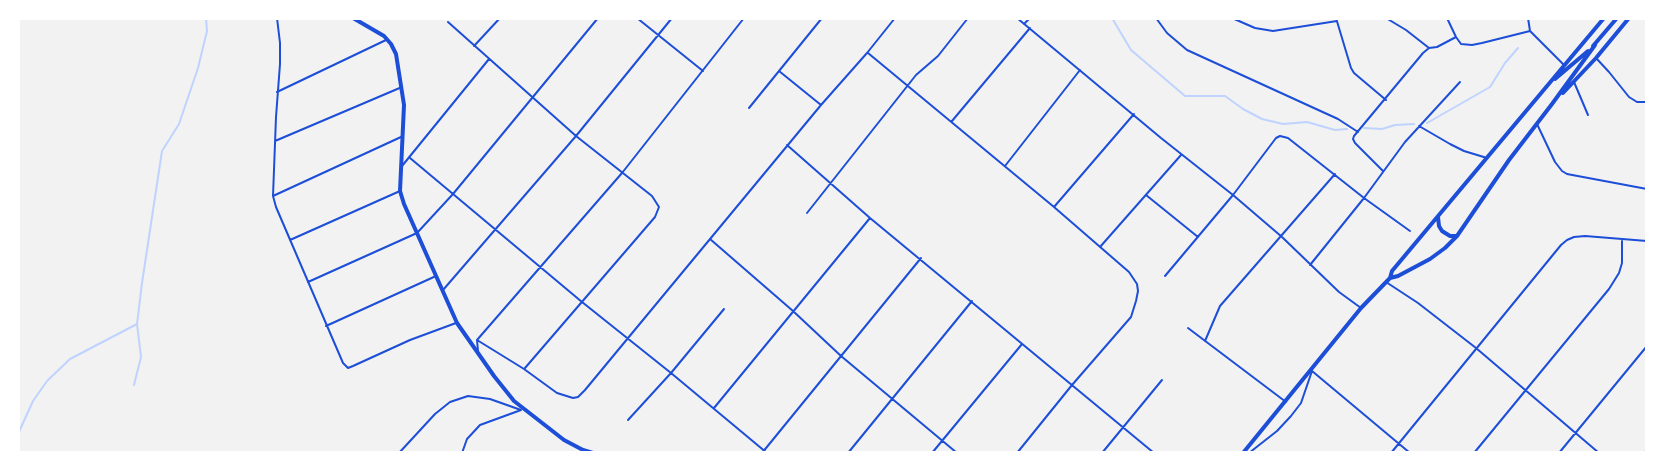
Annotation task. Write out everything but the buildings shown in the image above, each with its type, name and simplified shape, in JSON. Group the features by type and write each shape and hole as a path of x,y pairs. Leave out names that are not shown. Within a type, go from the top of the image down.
{"main road":[{"path":"353,18 384,36 396,54 404,105 400,191 458,323 477,352 522,410 564,440 593,453"},
{"path":"1243,453 1604,18"},
{"path":"1390,278 1430,259 1457,236 1509,160 1617,18"},
{"path":"1552,105 1629,18"},
{"path":"1545,88 1596,44"},
{"path":"1438,216 1442,231 1450,236 1457,236"}],"street":[{"path":"277,18 280,43 273,196 343,363 349,368 410,340 458,323"},
{"path":"474,46 500,18"},
{"path":"308,282 417,233 453,194 598,18"},
{"path":"637,18 703,71"},
{"path":"443,290 576,136 672,18"},
{"path":"477,352 477,340 622,173 744,18"},
{"path":"749,108 822,18"},
{"path":"477,340 557,393 573,398 578,397 895,18"},
{"path":"807,213 916,75 938,56 968,18"},
{"path":"1017,18 1233,195 1282,237 1339,292 1361,308"},
{"path":"1024,24 1030,18"},
{"path":"1156,18 1167,33 1186,50 1338,119 1358,132"},
{"path":"1232,18 1256,28 1273,31 1337,20 1354,73 1386,100"},
{"path":"1386,18 1429,48"},
{"path":"1448,18 1461,44 1472,45 1530,31"},
{"path":"1528,18 1530,31 1564,65"},
{"path":"447,22 576,136 652,196 658,205 658,211 524,369"},
{"path":"952,122 1030,28"},
{"path":"1383,171 1353,139 1429,48 1437,47 1456,37"},
{"path":"277,92 387,39"},
{"path":"867,53 1054,207 1134,278 1138,291 1137,301 1125,326 1072,385 1017,453"},
{"path":"1596,58 1629,97 1637,102 1647,102"},
{"path":"402,166 489,59"},
{"path":"1005,166 1080,70"},
{"path":"779,71 821,105"},
{"path":"1310,265 1419,126 1460,82"},
{"path":"1574,82 1588,115"},
{"path":"275,141 402,87"},
{"path":"1054,207 1134,114"},
{"path":"1537,124 1555,162 1567,174 1647,189"},
{"path":"1419,126 1450,144 1487,158"},
{"path":"1165,276 1233,195 1276,138 1284,136 1410,231"},
{"path":"273,196 402,137"},
{"path":"787,145 870,218 1154,453"},
{"path":"1100,247 1181,154"},
{"path":"410,158 764,452 921,258"},
{"path":"1205,340 1220,306 1335,174"},
{"path":"290,240 400,191"},
{"path":"1146,195 1198,237"},
{"path":"713,409 870,218"},
{"path":"1391,453 1567,240 1585,236 1647,241"},
{"path":"710,239 793,310 841,356 957,453"},
{"path":"1474,453 1615,280 1622,263 1622,240"},
{"path":"326,326 436,276"},
{"path":"1386,282 1418,303 1476,348 1599,453"},
{"path":"848,453 972,301"},
{"path":"628,420 724,309"},
{"path":"1188,328 1286,402"},
{"path":"932,453 1022,344"},
{"path":"1558,453 1647,346"},
{"path":"1249,453 1277,431 1301,403 1312,371 1410,453"},
{"path":"1102,453 1162,380"},
{"path":"399,453 435,414 450,402 468,396 490,399 522,410"},
{"path":"462,453 467,440 480,425 522,410"}],"waterway":[{"path":"134,385 141,357 137,324 162,151 179,124 198,68 207,31 206,18"},
{"path":"1112,18 1131,50 1185,96 1225,96 1262,119 1283,124 1307,122 1335,130 1347,129"},
{"path":"1427,123 1490,87 1505,63 1518,48"},
{"path":"1364,128 1382,129 1395,125 1414,124"},
{"path":"18,434 33,401 47,381 70,359 137,324"}]}
